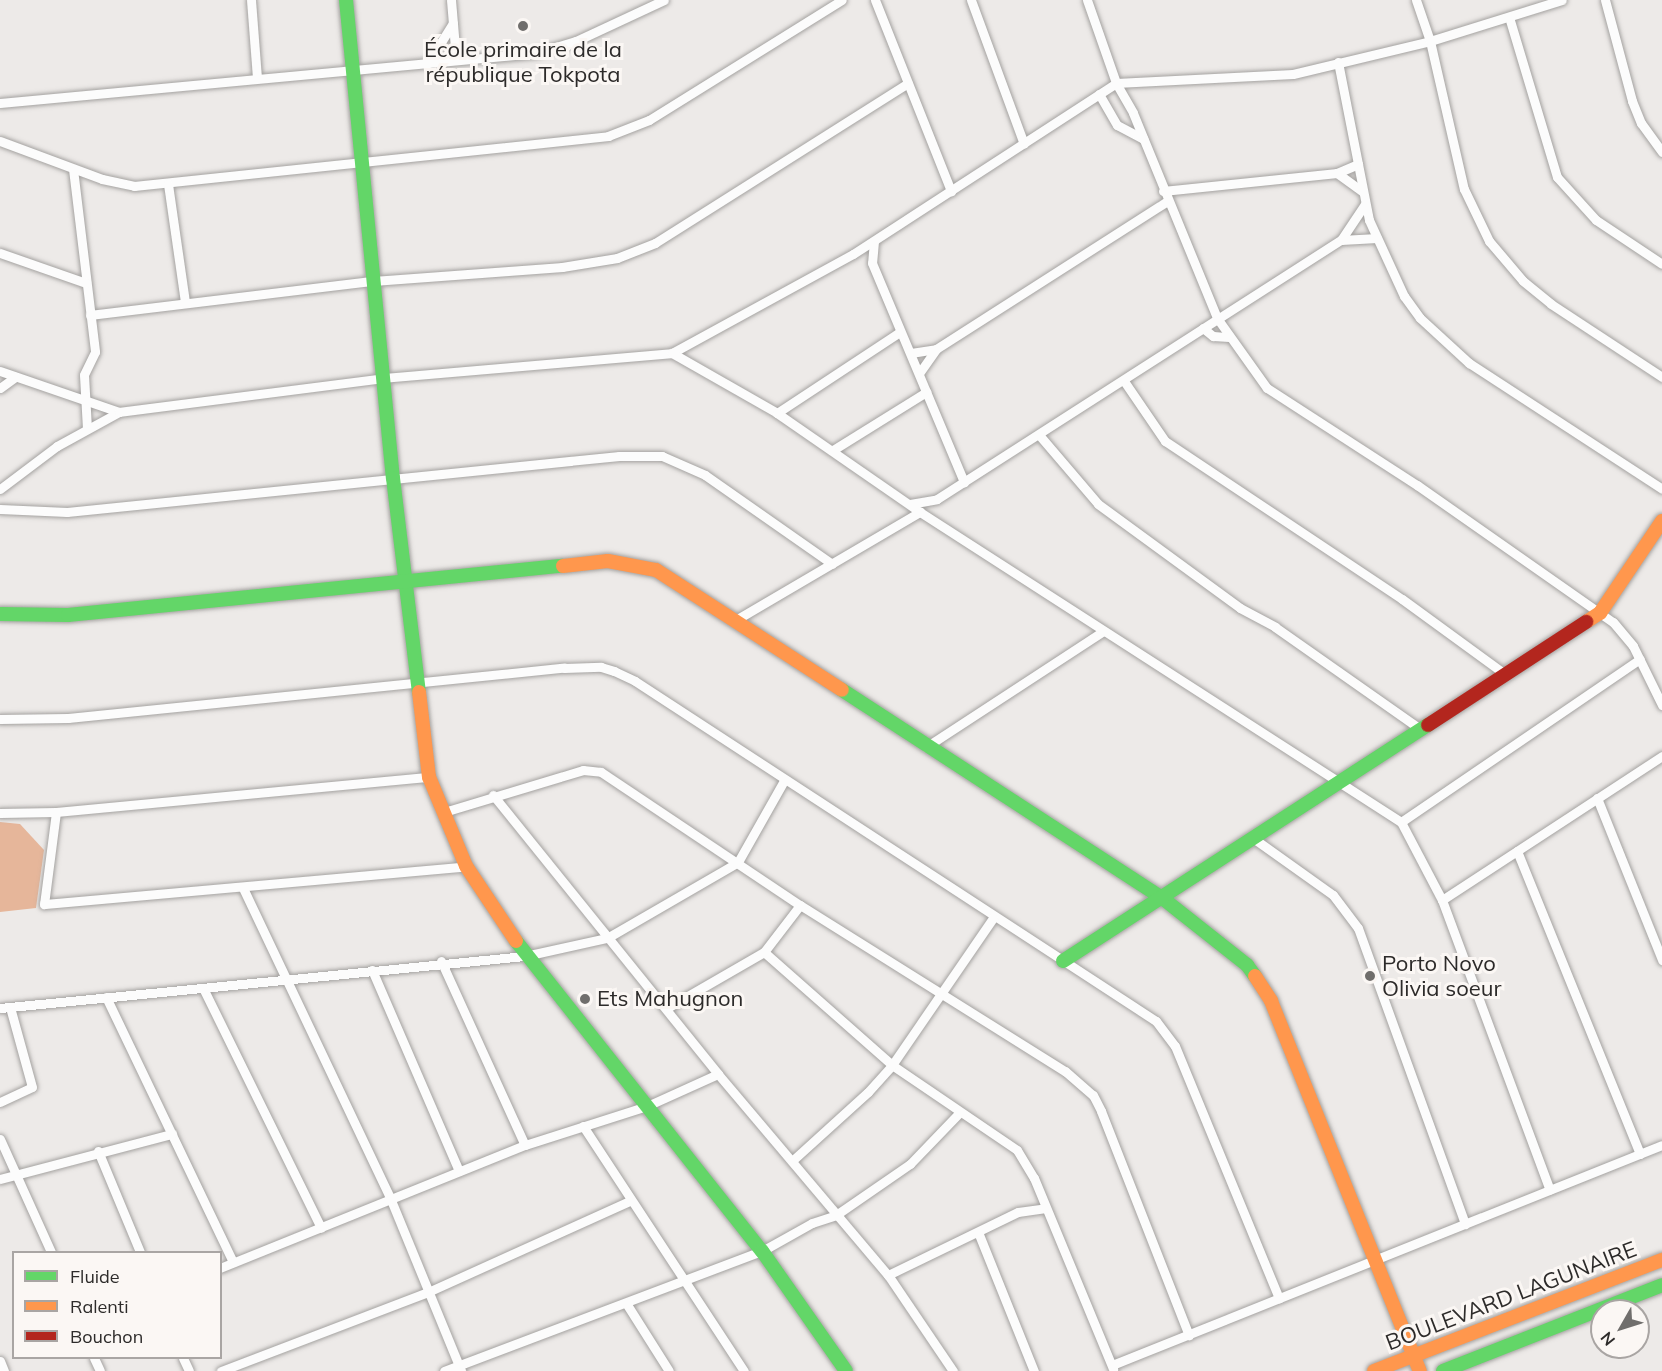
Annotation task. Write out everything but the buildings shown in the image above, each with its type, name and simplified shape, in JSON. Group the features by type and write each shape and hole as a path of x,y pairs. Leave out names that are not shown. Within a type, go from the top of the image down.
{"street":[{"path":"251,0 257,78"},
{"path":"346,0 393,478 429,777 466,866 525,956 762,1251 846,1371"},
{"path":"451,0 456,60"},
{"path":"0,103 351,68 428,63 556,47 664,0"},
{"path":"0,141 123,185 168,184 608,136 649,120 842,0"},
{"path":"875,0 951,190"},
{"path":"971,0 1024,144"},
{"path":"1087,0 1116,82 1143,139 1217,318 1268,388 1283,402 1417,484 1600,613 1622,631 1640,659 1662,705"},
{"path":"1416,0 1430,41 1464,189 1489,241 1523,281 1551,304 1662,377"},
{"path":"0,489 87,428 119,412 383,378 672,353 853,254 1116,82 1293,74 1430,41 1562,0"},
{"path":"1605,0 1632,101 1641,123 1662,152"},
{"path":"1509,17 1557,177 1596,220 1662,264"},
{"path":"428,63 453,23"},
{"path":"1338,62 1365,204 1377,238 1404,296 1440,340 1469,363 1662,489"},
{"path":"90,315 374,281 562,267 616,258 655,243 908,84"},
{"path":"1099,94 1117,124 1143,139"},
{"path":"920,372 936,349 1165,196 1337,173 1358,164"},
{"path":"73,169 95,352 85,369 87,428"},
{"path":"1337,173 1363,192"},
{"path":"168,184 185,302"},
{"path":"910,504 937,499 1040,436 1217,318 1341,240 1365,204"},
{"path":"1341,240 1377,238"},
{"path":"874,241 872,263 900,332 920,372 926,392 964,482"},
{"path":"0,253 86,283"},
{"path":"853,254 872,263"},
{"path":"1203,328 1213,336 1230,337"},
{"path":"777,413 900,332"},
{"path":"911,353 936,349"},
{"path":"672,353 777,413 920,512 1103,631 1342,780 1401,822 1442,900 1550,1190"},
{"path":"0,371 119,412"},
{"path":"0,388 15,377"},
{"path":"1124,381 1165,441 1402,599 1505,674"},
{"path":"833,450 926,392"},
{"path":"1050,429 1050,447"},
{"path":"1040,436 1081,489 1098,504 1240,608 1304,645 1420,729"},
{"path":"0,509 67,512 619,456 662,456 705,475 832,564"},
{"path":"933,519 937,499"},
{"path":"734,621 920,512"},
{"path":"1063,961 1600,613 1662,521"},
{"path":"0,614 68,615 406,579 623,561 656,570 926,747 1161,897 1236,954 1271,1001 1420,1371"},
{"path":"926,747 1103,631"},
{"path":"1401,822 1640,659"},
{"path":"0,719 68,718 601,667 635,681 1166,1031 1279,1298"},
{"path":"1442,900 1662,756"},
{"path":"444,812 493,795 583,770 601,772 801,905 1065,1071 1093,1095 1189,1335"},
{"path":"0,813 56,812 429,777"},
{"path":"0,1102 32,1087 5,1007 204,990 441,961 525,956 607,938 738,862 785,779"},
{"path":"493,795 718,1074 888,1275 953,1371"},
{"path":"1597,798 1662,960"},
{"path":"56,812 44,904 243,888 466,866"},
{"path":"1253,838 1332,895 1358,928 1465,1224"},
{"path":"1517,851 1640,1154"},
{"path":"243,888 391,1200 460,1368"},
{"path":"667,1008 764,952 801,905"},
{"path":"793,1160 868,1092 892,1065 944,994 993,918"},
{"path":"764,952 892,1065 1017,1150 1046,1208 1113,1368 1279,1298 1662,1145"},
{"path":"441,961 525,1145"},
{"path":"372,970 459,1171"},
{"path":"204,990 321,1228"},
{"path":"106,997 232,1262"},
{"path":"222,1267 525,1145 647,1106 718,1074"},
{"path":"444,1371 460,1368 762,1251 812,1223 836,1215 910,1164 960,1112"},
{"path":"583,1126 630,1201 744,1371"},
{"path":"0,1179 98,1151 172,1134"},
{"path":"0,1139 51,1251"},
{"path":"98,1151 140,1251"},
{"path":"221,1371 428,1292 630,1201"},
{"path":"888,1275 1018,1212 1046,1208"},
{"path":"978,1232 1034,1371"},
{"name":"BOULEVARD LAGUNAIRE","path":"1374,1371 1662,1260"},
{"name":"BOULEVARD LAGUNAIRE","path":"1443,1371 1662,1285"},
{"path":"626,1303 669,1371"},
{"path":"0,1361 4,1371"}],"shaded area":[{"path":"0,822 20,824 44,850 36,908 0,912"}],"traffic: fast":[{"path":"346,0 393,478 419,692"},
{"path":"0,614 68,615 563,566"},
{"path":"842,690 1161,897 1247,965 1255,976"},
{"path":"1063,961 1428,725"},
{"path":"516,941 762,1251 846,1371"},
{"path":"1443,1371 1662,1285"}],"traffic: slow":[{"path":"1586,622 1600,613 1662,521"},
{"path":"563,566 608,561 656,570 842,690"},
{"path":"419,692 429,777 466,866 516,941"},
{"path":"1255,976 1271,1001 1420,1371"},
{"path":"1374,1371 1662,1260"}],"traffic: jam":[{"path":"1428,725 1586,622"}],"place":[{"name":"École primaire de la république Tokpota","path":"523,26"},
{"name":"Porto Novo Olivia soeur","path":"1370,976"},
{"name":"Ets Mahugnon","path":"585,999"}]}
